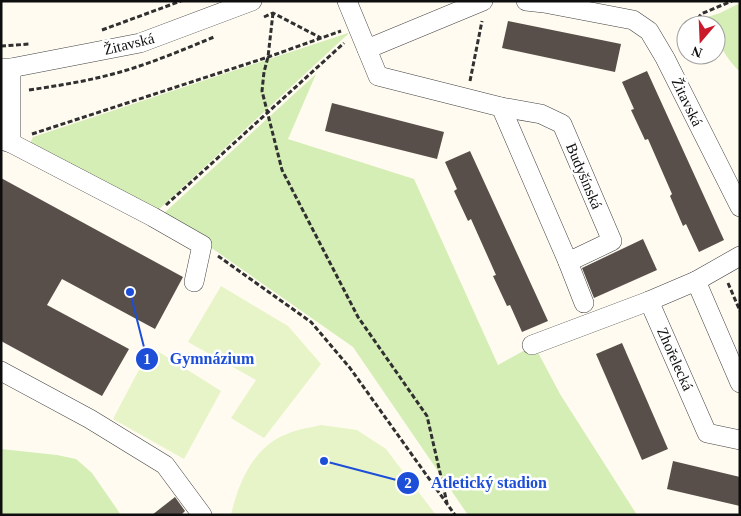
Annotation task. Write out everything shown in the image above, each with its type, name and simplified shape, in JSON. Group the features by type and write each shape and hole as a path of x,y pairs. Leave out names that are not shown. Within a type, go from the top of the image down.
{"street":[{"name":"Žitavská","path":"6,68 140,43 252,1"},
{"name":"Budyšínská","path":"348,1 378,76 502,107 541,114 562,124 612,241 568,262"},
{"name":"Žitavská","path":"526,1 633,20 649,31 665,58 740,207"},
{"path":"367,49 483,9"},
{"path":"6,68 6,142 153,217 202,245 194,282"},
{"path":"502,107 584,303"},
{"path":"532,344 649,301 696,281 740,256"},
{"path":"696,281 740,383"},
{"name":"Zhořelecká","path":"649,301 707,433 740,440"},
{"path":"1,371 90,419 165,465 202,515"}],"path":[{"path":"100,30 181,1"},
{"path":"700,15 732,1"},
{"path":"466,98 483,9"},
{"path":"256,20 273,13 322,38"},
{"path":"273,13 262,91 266,113 282,170 358,317 427,416 447,503"},
{"path":"6,142 268,57 346,29 359,28"},
{"path":"153,217 359,28"},
{"path":"26,90 75,83 111,75 162,58 222,34"},
{"path":"1,46 31,44"},
{"path":"202,245 311,322 350,368 455,515"},
{"path":"733,278 727,282 740,311"}],"green space":[{"path":"738,4 740,8 740,72 726,54 726,15 714,15"},
{"path":"348,33 156,212 30,143 33,137"},
{"path":"316,74 288,139 414,179 498,365 534,345 560,394 637,515 468,515 353,347 163,214"},
{"path":"221,286 288,326 321,364 264,438 231,418 256,380 188,342"},
{"path":"151,347 221,391 184,459 113,419"},
{"path":"321,425 357,430 386,449 436,515 231,515 243,478 265,447 291,432"},
{"path":"1,449 76,459 92,473 121,515 1,515"}],"building":[{"path":"508,21 621,44 615,72 502,48"},
{"path":"647,71 724,240 699,252 686,224 683,226 670,196 672,194 648,139 645,140 631,110 634,109 622,82"},
{"path":"332,103 444,132 437,159 325,131"},
{"path":"470,151 548,321 522,332 510,305 507,306 493,276 496,275 471,219 468,221 454,191 457,189 445,162"},
{"path":"1,178 183,277 155,329 62,279 47,305 129,349 102,396 1,341"},
{"path":"643,239 657,270 594,298 582,268"},
{"path":"622,343 668,449 642,460 596,354"},
{"path":"673,461 740,477 740,506 667,489"},
{"path":"175,497 185,511 181,515 152,515"}],"place":[{"name":"Gymnázium","path":"130,292"},
{"name":"Atletický stadion","path":"324,461"}]}
